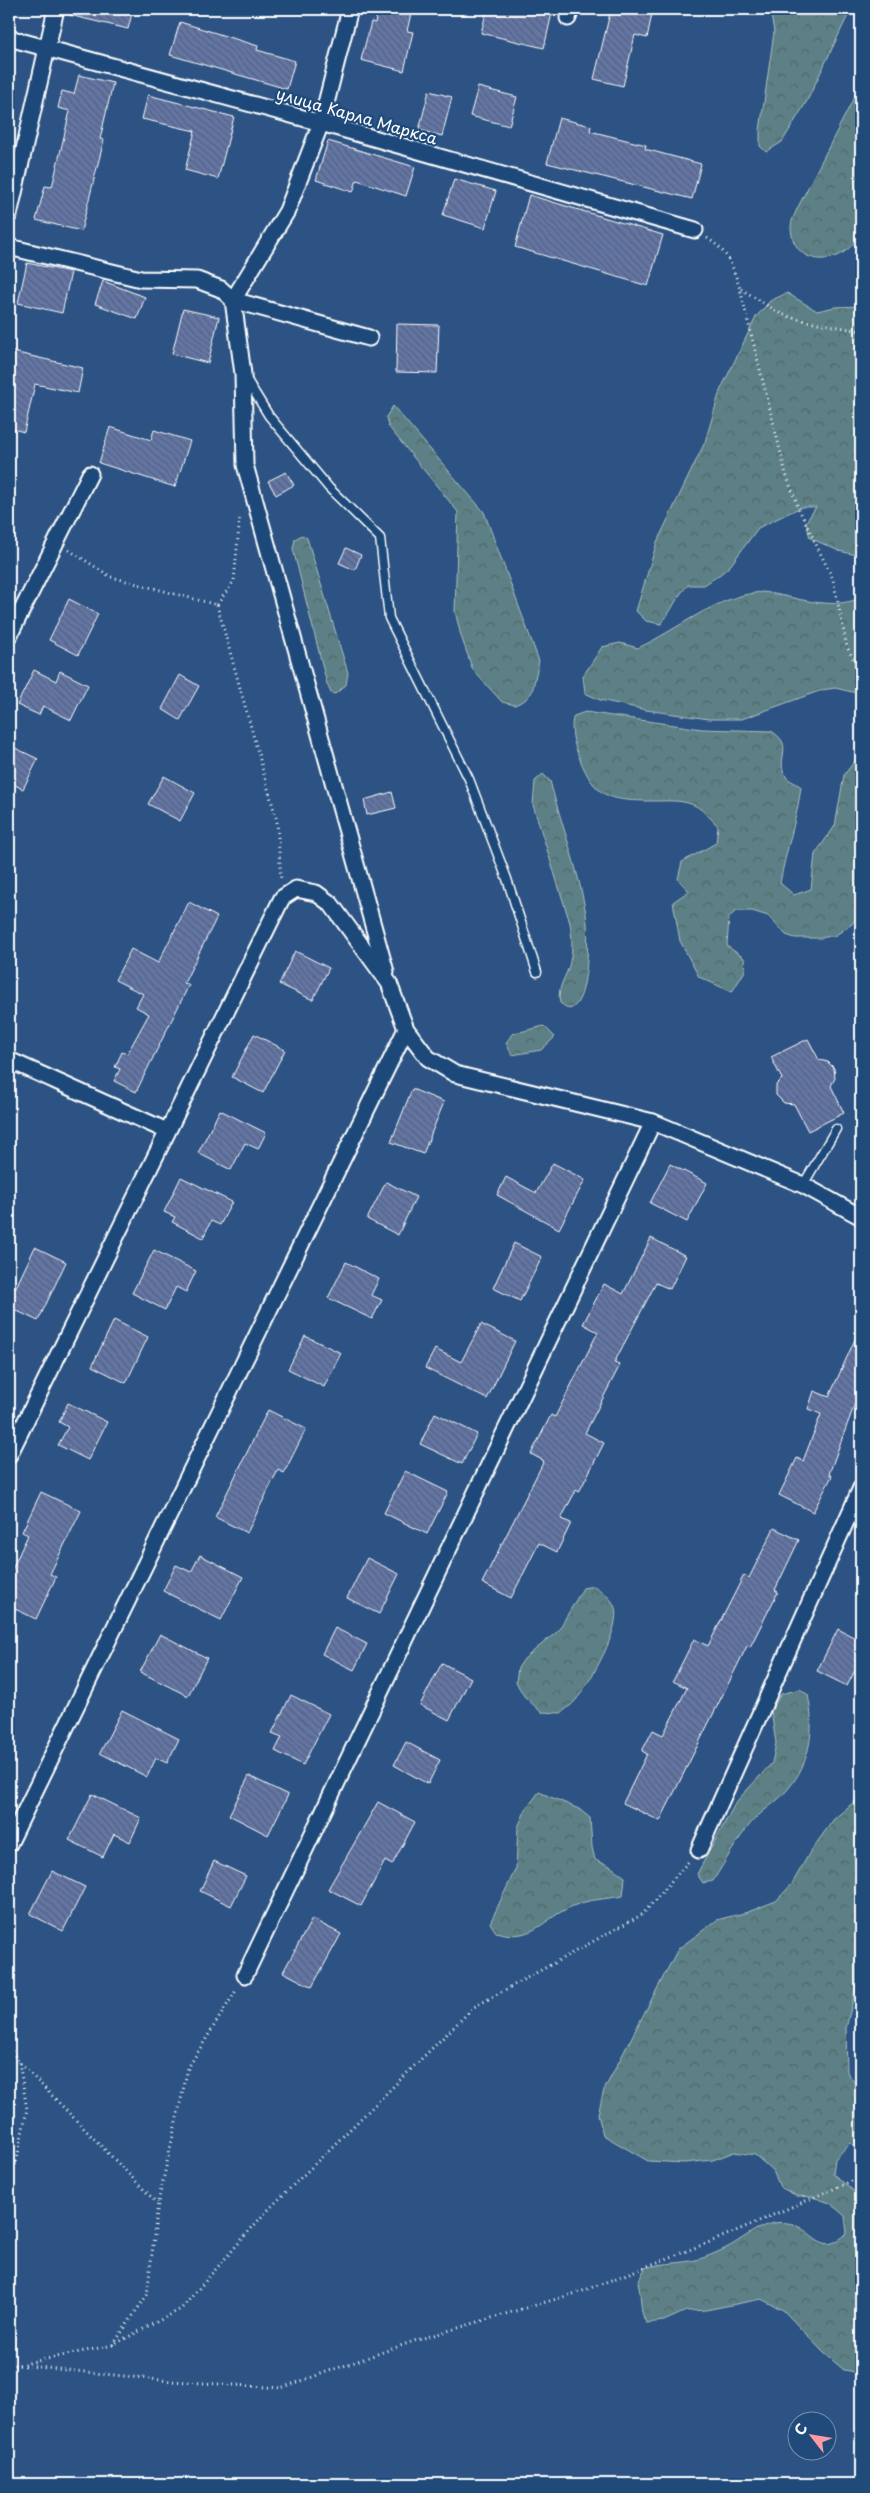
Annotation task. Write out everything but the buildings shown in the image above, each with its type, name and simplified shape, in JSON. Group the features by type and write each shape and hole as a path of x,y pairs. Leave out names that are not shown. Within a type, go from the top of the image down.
{"street":[{"path":"9,215 56,9"},
{"path":"350,9 321,123 287,211 233,300 243,374 246,465 388,983 406,1029 428,1058 455,1074 653,1122 803,1185 861,1216"},
{"name":"улица Карла Маркса","path":"9,38 321,123 695,230"},
{"path":"9,247 142,279 197,280 221,289 233,300 368,338"},
{"path":"9,636 90,474"},
{"path":"9,1455 282,898 296,889 316,893 331,904 388,983"},
{"path":"9,1844 406,1029"},
{"path":"9,1060 167,1131"},
{"path":"245,1976 653,1122"},
{"path":"698,1850 861,1488"}],"lane":[{"path":"243,374 269,416 329,488 380,538 389,618 469,779 507,878 537,972"},
{"path":"803,1185 836,1129"}],"path":[{"path":"695,230 721,247 730,259 740,289 786,474 797,505 833,578 847,647 861,674"},
{"path":"740,289 781,314 801,320 861,331"},
{"path":"217,605 234,581 241,514"},
{"path":"56,542 111,577 217,605"},
{"path":"217,605 276,821 282,898"},
{"path":"10,2365 113,2345 181,2309 264,2214 474,2007 643,1914 698,1850"},
{"path":"113,2345 147,2295 158,2203 188,2068 245,1976"},
{"path":"9,2047 19,2062 158,2203"},
{"path":"9,2169 17,2159 27,2109 19,2062"},
{"path":"10,2365 171,2381 281,2388 417,2340 580,2292 715,2240 861,2177"}],"green space":[{"path":"774,9 851,9 807,101 782,142 766,152 760,146 760,130 774,32 771,15"},
{"path":"861,84 861,229 855,242 845,251 834,257 822,259 810,257 801,251 794,241 791,227 792,222"},
{"path":"787,293 817,311 835,307 861,306 861,556 839,551 810,538 806,522 816,507 801,507 758,528 730,566 718,576 704,585 688,585 661,624 646,621 636,611 657,542 705,442 720,391 756,317 770,301"},
{"path":"393,406 484,512 539,661 532,692 525,700 515,705 502,702 473,670 461,636 455,611 458,512 388,426 386,417"},
{"path":"302,535 307,538 348,673 346,685 335,694 331,693 327,684 293,549 295,539"},
{"path":"763,592 824,603 849,602 861,598 861,694 835,688 822,690 742,719 709,719 646,710 600,700 585,693 583,676 602,647 620,643 638,648 714,606 746,594"},
{"path":"585,712 702,729 771,731 779,737 784,747 783,771 787,778 801,787 780,883 794,895 811,889 815,854 835,826 844,775 861,753 861,912 852,924 836,935 821,938 795,938 786,935 768,916 752,911 736,911 729,917 727,946 744,958 745,971 732,992 699,977 680,941 673,902 689,891 678,879 682,862 716,843 718,826 695,805 674,801 626,800 604,794 589,778 576,749 573,737 572,723 574,716"},
{"path":"543,774 550,781 579,881 587,923 584,982 576,1005 569,1009 560,1003 559,992 571,957 570,923 533,805 535,781"},
{"path":"544,1026 555,1037 541,1050 512,1055 506,1043 512,1034"},
{"path":"594,1586 606,1594 614,1605 616,1614 610,1640 596,1668 574,1702 561,1713 541,1712 524,1696 516,1682 518,1668 524,1659 558,1631 583,1588"},
{"path":"800,1689 808,1695 811,1720 809,1744 802,1768 784,1794 751,1823 713,1881 703,1883 697,1874 736,1802 772,1763 776,1743 771,1711 781,1694"},
{"path":"539,1792 579,1809 590,1818 595,1860 610,1866 625,1877 623,1896 573,1906 529,1932 509,1935 496,1932 490,1923 516,1868 518,1827 526,1809"},
{"path":"861,1796 861,1968 846,2028 847,2072 861,2092 861,2149 850,2143 835,2159 833,2174 861,2197 861,2373 844,2370 824,2353 783,2310 761,2299 706,2310 686,2311 664,2321 646,2323 642,2313 638,2282 645,2268 702,2258 730,2246 755,2230 772,2223 792,2224 819,2241 831,2243 847,2233 845,2216 830,2203 813,2197 797,2196 780,2187 773,2171 755,2155 734,2152 713,2160 685,2163 648,2161 603,2135 598,2114 604,2090 678,1949 717,1920 748,1912 776,1901 792,1884 810,1852 834,1819"}]}
